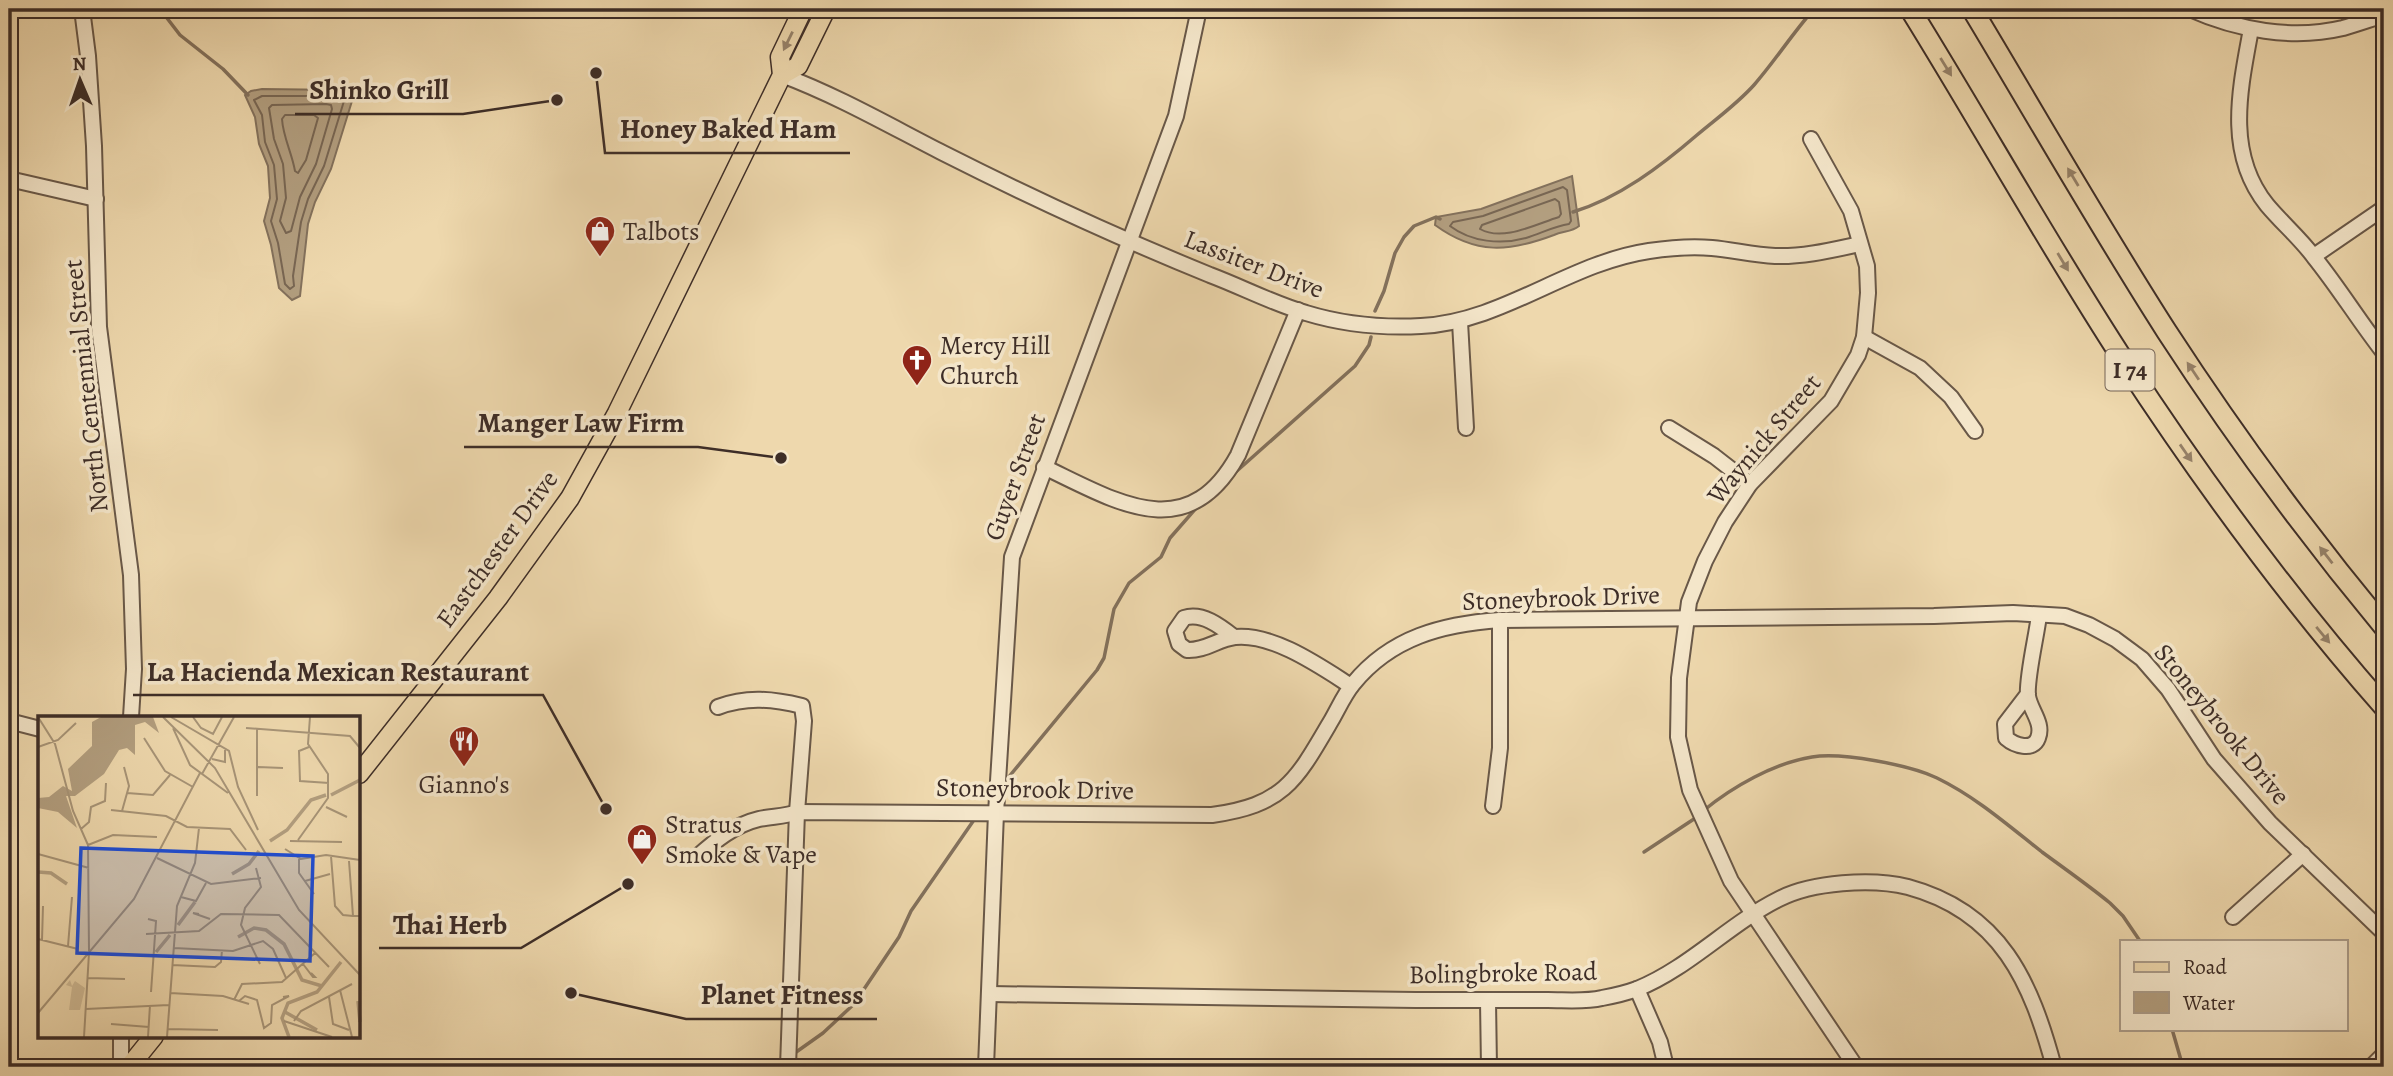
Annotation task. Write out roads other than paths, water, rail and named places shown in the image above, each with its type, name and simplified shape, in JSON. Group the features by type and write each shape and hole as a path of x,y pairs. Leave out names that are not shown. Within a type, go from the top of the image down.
{"highway":[{"name":"I 74","path":"1910,9 2094,312 2168,427 2263,559 2384,707"},
{"name":"I 74","path":"1972,9 2131,274 2204,387 2297,517 2384,627"}],"main road":[{"name":"Eastchester Drive","path":"360,773 498,598 570,498 617,413 782,75 780,57 803,9"},
{"name":"Eastchester Drive","path":"782,75 798,66 826,9"},
{"path":"129,1067 152,1038"}],"street":[{"name":"North Centennial Street","path":"82,9 92,101 99,327 131,575 134,662 131,716"},
{"name":"Guyer Street","path":"986,1067 996,813 1012,557 1176,116 1199,9"},
{"path":"2190,9 2251,29 2313,32 2343,27 2384,15"},
{"path":"2251,29 2238,104 2238,132 2242,154 2251,177 2265,204 2314,256 2353,314 2384,353"},
{"name":"Lassiter Drive","path":"782,75 870,115 1129,242 1298,310 1348,321 1384,326 1460,322 1597,264 1647,251 1711,248 1773,256 1799,256 1860,244"},
{"name":"Waynick Street","path":"1811,139 1851,211 1867,266 1868,293 1864,337 1858,355 1831,401 1750,484 1725,522 1705,561 1689,602 1679,678 1678,737 1690,790 1731,881 1856,1067"},
{"path":"9,179 96,199"},
{"path":"2314,256 2384,208"},
{"path":"1044,467 1124,505 1139,509 1174,509 1203,497 1226,477 1238,455 1298,310"},
{"path":"1460,322 1466,428"},
{"path":"1864,337 1920,368 1951,397 1975,431"},
{"path":"1669,428 1714,456 1750,484"},
{"name":"Stoneybrook Drive","path":"697,857 719,838 735,829 758,820 797,812 1212,816 1243,811 1264,803 1289,785 1311,755 1351,686 1374,663 1397,646 1430,631 1462,623 1500,620 2013,613 2066,616 2115,639 2142,659 2168,689 2214,759 2270,823 2384,933"},
{"path":"2028,694 2039,615"},
{"path":"1493,806 1500,748 1500,620"},
{"path":"1234,637 1280,646 1351,686"},
{"path":"718,707 753,699 802,706 804,721 797,812 788,1067"},
{"path":"9,721 38,728"},
{"path":"2233,917 2303,854"},
{"name":"Bolingbroke Road","path":"990,994 1598,1000 1637,989 1681,964 1780,898 1814,887 1871,882 1907,887 1945,901 1982,924 2015,963 2054,1067"},
{"path":"1637,989 1660,1042 1666,1067"},
{"path":"1488,1000 1489,1067"},
{"path":"121,1038 121,1067"},
{"path":"2371,1067 2384,1054"}],"water":[{"path":"262,89 344,90 350,93 352,101 331,169 308,224 300,296 292,300 279,288 264,221 270,198 268,166 259,144 255,117 245,95"},
{"path":"1572,176 1579,226 1573,229 1522,245 1493,248 1465,242 1435,225 1436,217 1481,209"}],"waterway":[{"path":"160,9 180,35 223,69 248,95"},
{"path":"1573,212 1607,198 1639,180 1741,99 1814,9"},
{"path":"1375,311 1395,253 1404,237 1414,226 1436,217 1440,219"},
{"path":"1229,478 1355,366 1369,345 1371,337"},
{"path":"1003,784 1097,670 1104,658 1114,609 1129,583 1161,557 1170,538 1198,506"},
{"path":"1703,811 1727,793 1768,770 1812,757 1858,758 1925,773 1992,812 2085,883 2123,916 2139,940"},
{"path":"792,1055 823,1033 854,1004 899,937 911,911 976,817"},
{"path":"1644,852 1697,817"},
{"path":"2172,1030 2183,1067"}],"place":[{"name":"Honey Baked Ham","path":"596,73"},
{"name":"Shinko Grill","path":"557,100"},
{"name":"Talbots","path":"600,258"},
{"name":"Mercy Hill Church","path":"917,387"},
{"name":"Manger Law Firm","path":"781,458"},
{"name":"Gianno's","path":"464,768"},
{"name":"La Hacienda Mexican Restaurant","path":"606,809"},
{"name":"Stratus Smoke & Vape","path":"642,866"},
{"name":"Thai Herb","path":"628,884"},
{"name":"Planet Fitness","path":"571,993"}]}
